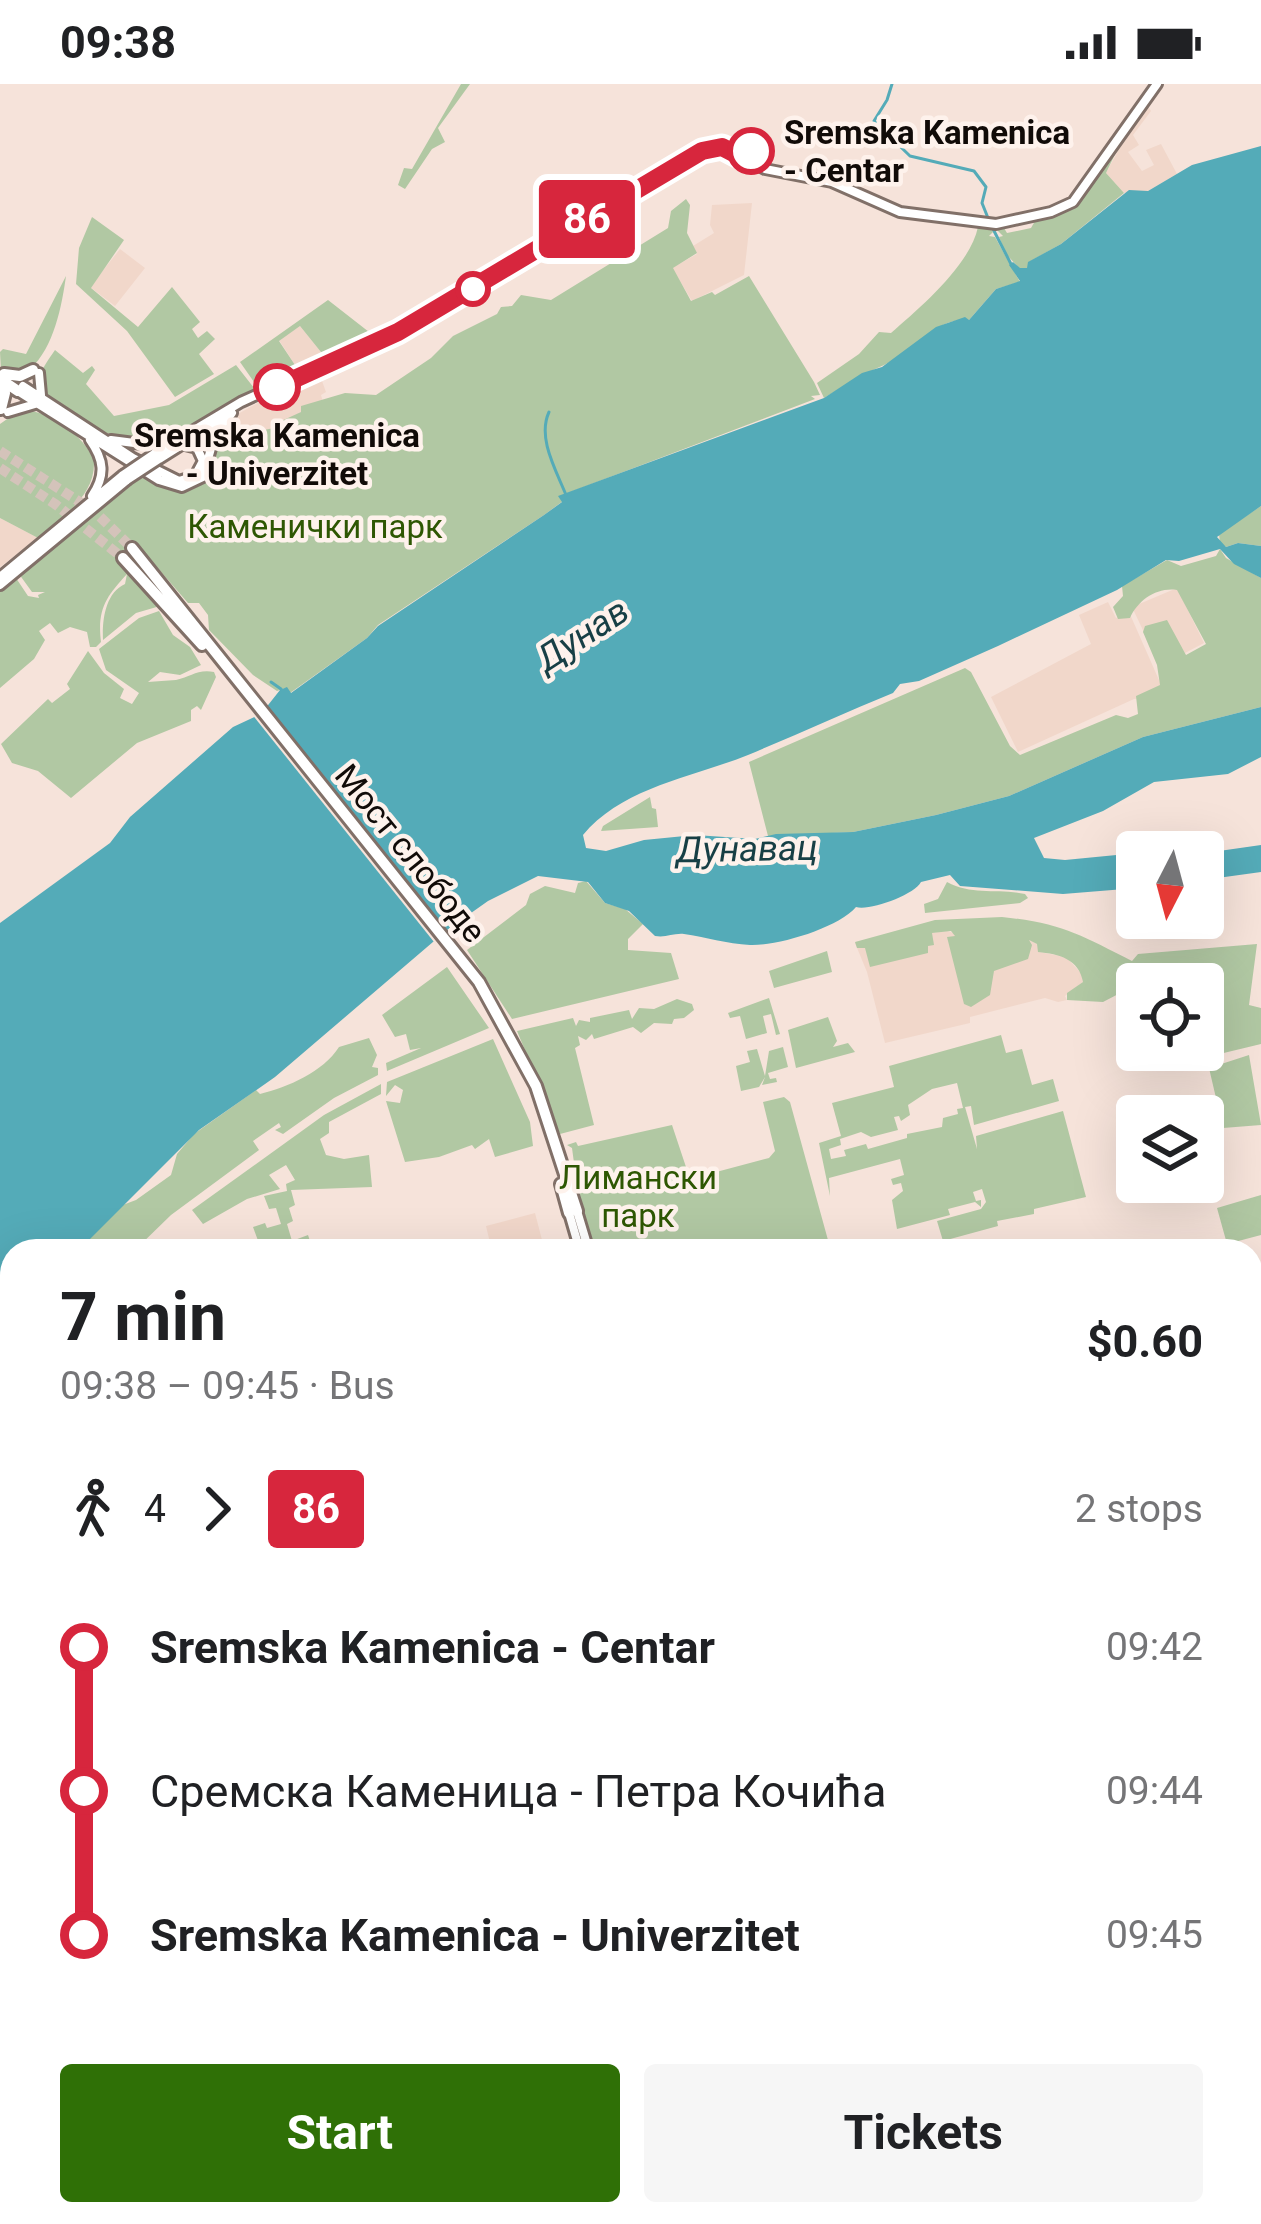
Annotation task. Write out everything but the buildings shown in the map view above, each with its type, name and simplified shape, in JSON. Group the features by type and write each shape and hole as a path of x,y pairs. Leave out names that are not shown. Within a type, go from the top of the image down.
{"highway":[{"path":"1,376 36,372"},
{"path":"1,376 20,388"},
{"path":"1,376 5,411"},
{"name":"Мост слободе","path":"128,553 474,986 530,1088 573,1212"}],"main road":[{"path":"0,578 85,505 241,402 398,332 694,155 722,147 756,166 832,182 900,212 992,224 1046,213 1074,201 1157,84"},
{"path":"36,372 43,403"},
{"path":"178,442 278,387"},
{"path":"20,388 159,480 182,487 203,477 215,434 232,413"},
{"path":"5,411 43,403"},
{"path":"86,431 124,443 178,442 197,448 203,461 195,476 179,482 86,431"},
{"path":"85,505 102,472 86,431"},
{"path":"0,578 125,478"},
{"path":"573,1212 581,1239"}],"shaded area":[{"path":"1145,101 1151,111 1133,135 1139,145 1128,152 1142,171 1154,165 1146,150 1161,144 1177,174 1148,191 1124,193 1106,173"},
{"path":"752,203 744,275 692,301 672,268 697,254 693,246 714,233 712,205"},
{"path":"120,249 145,268 115,306 90,287"},
{"path":"300,326 329,362 301,374 279,340"},
{"path":"309,375 322,381 323,402 302,406 291,420 278,423 280,427 242,441 230,419"},
{"path":"0,518 38,538 0,567"},
{"path":"1177,588 1204,643 1157,660 1132,607"},
{"path":"1108,602 1116,618 1129,612 1166,696 1134,699 1018,752 991,697 1091,644 1079,615"},
{"path":"988,930 1029,940 1039,952 1066,957 1083,982 1065,996 1067,1000 1045,998 970,1017 970,1023 885,1043 855,943 947,931 967,937"},
{"path":"535,1213 542,1239 489,1239 486,1226"}],"green space":[{"path":"461,84 470,84 438,128 445,142 432,149 405,189 398,185 404,168 412,169"},
{"path":"1114,146 1118,148 1106,173 1124,193 1061,244 1020,269 1006,254 999,237 1003,236 995,228 1007,233 1031,228 1035,221 1075,204"},
{"name":"Каменички парк","path":"686,199 690,205 687,233 697,253 673,268 691,301 712,292 715,295 749,276 814,382 820,395 811,396 815,399 560,496 563,501 544,515 378,625 290,693 286,688 277,691 253,675 209,630 208,615 199,603 188,603 136,543 120,559 160,606 136,613 103,640 106,608 127,574 105,604 101,642 96,647 90,647 87,632 70,627 58,633 50,623 39,631 45,640 34,659 0,688 0,591 16,578 28,596 39,598 45,592 32,592 19,574 133,478 134,482 145,476 186,489 197,486 230,419 242,441 279,427 277,423 301,412 301,406 345,393 376,395 431,358 453,336 497,314 501,307 512,306 521,295 551,300 668,228 671,211"},
{"path":"92,217 124,240 91,288 138,327 172,287 200,322 192,329 198,338 207,331 215,339 199,354 214,374 175,397 127,331 76,284 79,248"},
{"path":"978,227 990,228 989,236 995,237 1020,282 996,289 969,320 935,329 895,359 824,398 817,383 859,354 879,332 891,333 930,298 965,256"},
{"path":"66,276 56,326 45,350 23,373 1,371 0,352 26,354"},
{"path":"328,300 378,339 329,362 300,326 279,341 301,374 269,387 263,378 254,382 240,362"},
{"path":"55,350 83,373 92,366 95,370 86,384 114,416 169,405 236,365 258,393 177,436 152,440 116,435 62,414 41,392 43,370"},
{"path":"20,410 63,425 82,441 94,460 84,495 38,538 0,518 0,424"},
{"path":"1261,506 1261,546 1220,543 1219,534"},
{"path":"1220,549 1226,558 1261,578 1261,707 1143,737 1009,796 853,832 768,836 749,762 965,668 1010,746 1020,755 1116,715 1138,714 1136,696 1160,685 1145,626 1167,620 1186,655 1206,644 1177,590 1155,593 1130,618 1118,619 1113,607 1123,596 1122,586 1167,560 1181,566 1216,556"},
{"path":"159,611 173,635 190,647 201,665 180,675 160,672 148,682 203,672 214,672 216,677 201,710 197,706 191,710 191,721 137,743 71,798 38,771 12,763 1,744 48,699 52,703 70,689 67,684 88,651 104,673 124,689 120,698 132,704 139,693 106,670 99,649 139,618"},
{"path":"650,797 658,827 601,831 603,826"},
{"path":"586,881 605,903 625,909 643,924 628,939 628,950 671,953 679,979 512,1019 467,950 526,905 530,894 545,886 575,893 578,883"},
{"path":"947,882 1028,898 1020,903 925,913 924,904 938,899"},
{"path":"1002,917 1040,923 1132,961 1138,954 1257,944 1249,1005 1261,1008 1261,1044 1224,1053 1224,963 1116,963 1116,995 1103,1002 1067,1000 1067,993 1083,982 1077,968 1060,956 1038,952 1037,944 1029,940 1028,959 994,971 990,995 971,1007 964,1004 947,937 955,936 951,931 932,933 934,945 928,946 928,953 870,967 865,948 857,948 855,942 935,920"},
{"path":"827,951 832,972 774,988 769,971"},
{"path":"447,967 489,1028 387,1071 386,1063 421,1048 410,1050 406,1034 395,1037 382,1015"},
{"path":"769,998 780,1034 776,1035 771,1014 763,1016 767,1033 746,1039 740,1016 730,1018 728,1013"},
{"path":"677,999 692,1004 694,1010 672,1024 654,1023 641,1033 633,1027 594,1039 592,1034 586,1040 578,1036 580,1045 575,1048 594,1125 560,1134 517,1031 573,1018 576,1026 579,1020 590,1022 590,1018 629,1010 632,1019 639,1008 654,1009"},
{"path":"828,1017 837,1041 833,1047 848,1043 855,1052 796,1068 788,1030"},
{"path":"1001,1035 1006,1053 1022,1049 1032,1085 1053,1079 1059,1101 974,1125 971,1106 965,1107 977,1149 976,1136 1063,1111 1086,1197 942,1239 937,1221 981,1209 986,1202 982,1189 973,1192 981,1207 975,1202 948,1209 950,1215 897,1229 892,1200 903,1191 901,1183 893,1185 891,1179 904,1175 900,1159 829,1178 830,1196 819,1143 841,1136 832,1103 894,1087 889,1066","holes":["957,1083 963,1108 957,1109 958,1114 943,1118 942,1127 868,1149 866,1144 844,1150 846,1156 831,1159 829,1149 841,1145 840,1139 861,1132 871,1137 898,1130 894,1117 901,1121 910,1115 908,1105 932,1089"]},
{"path":"369,1038 377,1055 372,1067 378,1068 378,1075 334,1098 283,1134 275,1130 281,1127 279,1123 253,1141 259,1150 146,1239 89,1239 120,1206 171,1175 177,1154 194,1134 256,1090 260,1094 314,1071 339,1047"},
{"path":"493,1039 530,1122 533,1146 495,1157 489,1139 475,1149 472,1145 405,1162 386,1101 400,1103 403,1090 395,1085 386,1096 387,1082"},
{"path":"783,1047 788,1067 768,1073 777,1082 762,1085 765,1077 759,1087 741,1091 736,1066 750,1062 747,1051 757,1049 765,1076 769,1051"},
{"path":"1249,1055 1261,1125 1224,1128 1224,1095 1215,1095 1210,1071 1224,1071 1224,1063"},
{"path":"381,1084 381,1094 329,1122 329,1133 320,1139 326,1155 344,1159 369,1155 372,1187 291,1190 295,1205 289,1208 293,1221 287,1224 291,1239 257,1239 253,1227 281,1224 276,1208 269,1209 264,1196 287,1191 286,1184 295,1180 286,1165 269,1175 280,1189 247,1199 203,1224 192,1210 324,1115"},
{"name":"Лимански парк","path":"784,1097 790,1102 828,1239 588,1239 572,1148 567,1145 672,1125 690,1179 769,1158 775,1151 763,1102"},
{"path":"1261,1195 1261,1235 1226,1239 1217,1208"}],"water":[{"path":"1261,146 1261,506 1217,537 1226,547 1238,543 1261,546 1261,578 1234,564 1220,549 1166,560 1117,590 919,681 900,684 893,693 748,755 638,794 583,835 586,848 606,851 644,840 695,835 755,839 853,832 1009,796 1143,737 1261,707 1261,757 1228,774 1154,782 1103,811 1034,838 1044,858 1116,855 1116,890 1063,894 960,886 950,875 921,882 891,901 856,907 807,934 750,945 684,934 655,936 629,911 605,903 588,882 538,876 488,901 447,930 275,1077 199,1130 90,1239 0,1239 0,923 110,843 130,817 233,727 261,714 280,690 287,687 291,693 378,626 562,502 558,496 824,398 862,373 882,367 936,327 965,317 969,320 996,289 1020,281 1009,265 1013,262 1027,268 1028,262 1061,244 1129,190 1148,191 1192,165"},
{"path":"1261,845 1261,872 1224,877 1224,850"}],"pier":[{"path":"264,703 450,936 438,947 251,713"}],"waterway":[{"path":"892,84 874,121 910,156 974,171 986,187 982,203 988,218"},
{"path":"992,227 1012,266"},
{"path":"549,412 546,443 566,495"},
{"path":"271,682 281,689"}],"tunnel":[{"path":"0,451 94,511 132,548"},
{"path":"0,468 123,558"}],"bus line":[{"name":"86","path":"277,387 398,332 702,151 722,147 745,159 751,151"}],"place":[{"name":"Sremska Kamenica - Centar","path":"751,151"},
{"name":"Sremska Kamenica - Univerzitet","path":"277,387"}],"water label":[{"name":"Дунав","path":"582,634"},
{"name":"Дунавац","path":"747,848"}]}
